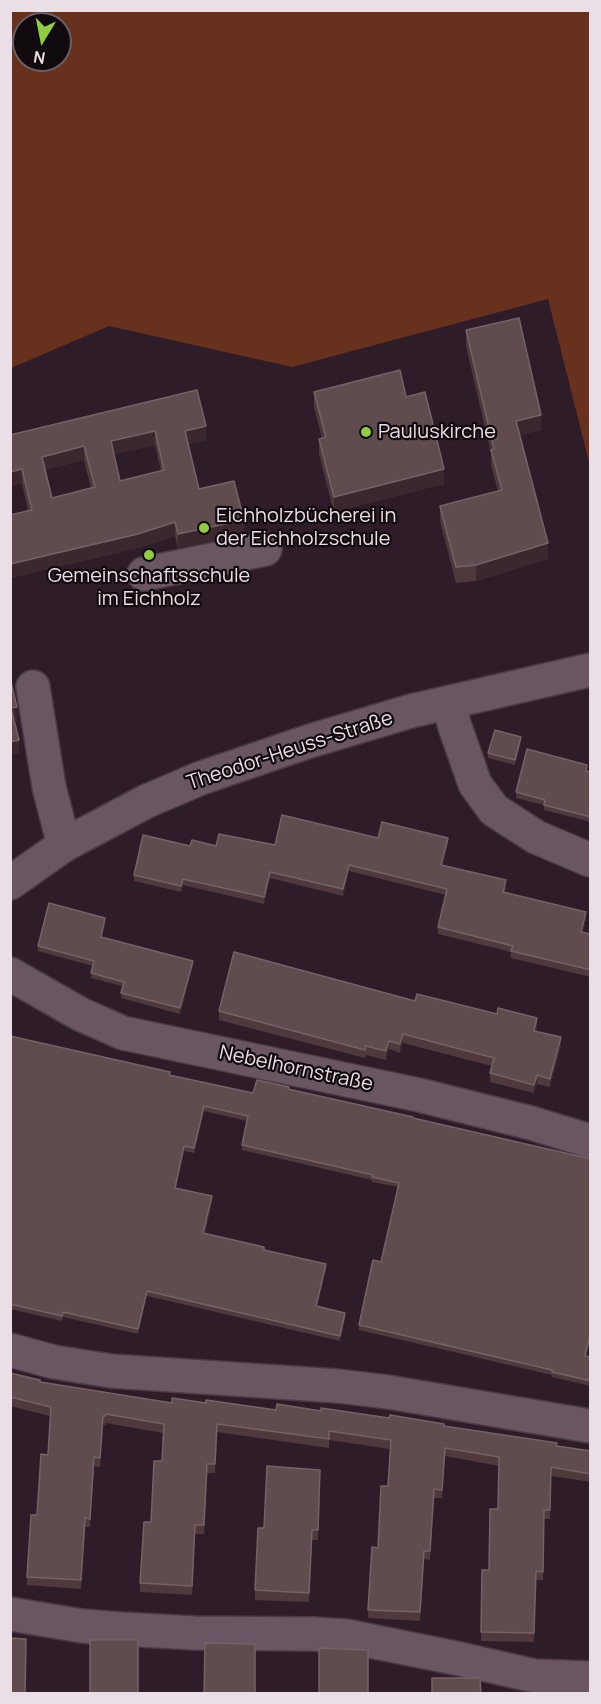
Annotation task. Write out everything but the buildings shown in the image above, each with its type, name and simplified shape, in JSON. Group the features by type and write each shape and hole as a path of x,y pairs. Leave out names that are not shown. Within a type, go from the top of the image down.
{"street":[{"path":"144,574 265,549"},
{"name":"Theodor-Heuss-Straße","path":"10,883 64,844 147,801 201,778 310,741 411,711 591,670"},
{"path":"33,687 49,787 64,844"},
{"path":"450,703 454,724 475,784 494,810 536,837 591,860"},
{"name":"Nebelhornstraße","path":"10,974 80,1014 123,1033 419,1095 531,1123 591,1141"},
{"path":"10,1350 54,1362 111,1371 338,1386 388,1392 591,1426"},
{"path":"10,1614 82,1626 121,1629 346,1636 535,1676 591,1678"}],"shaded area":[{"path":"11,10 590,11 590,466 548,299 292,367 109,326 11,368"}],"place":[{"name":"Pauluskirche","path":"366,432"},
{"name":"Eichholzbücherei in der Eichholzschule","path":"204,528"},
{"name":"Gemeinschaftsschule im Eichholz","path":"149,555"}]}
